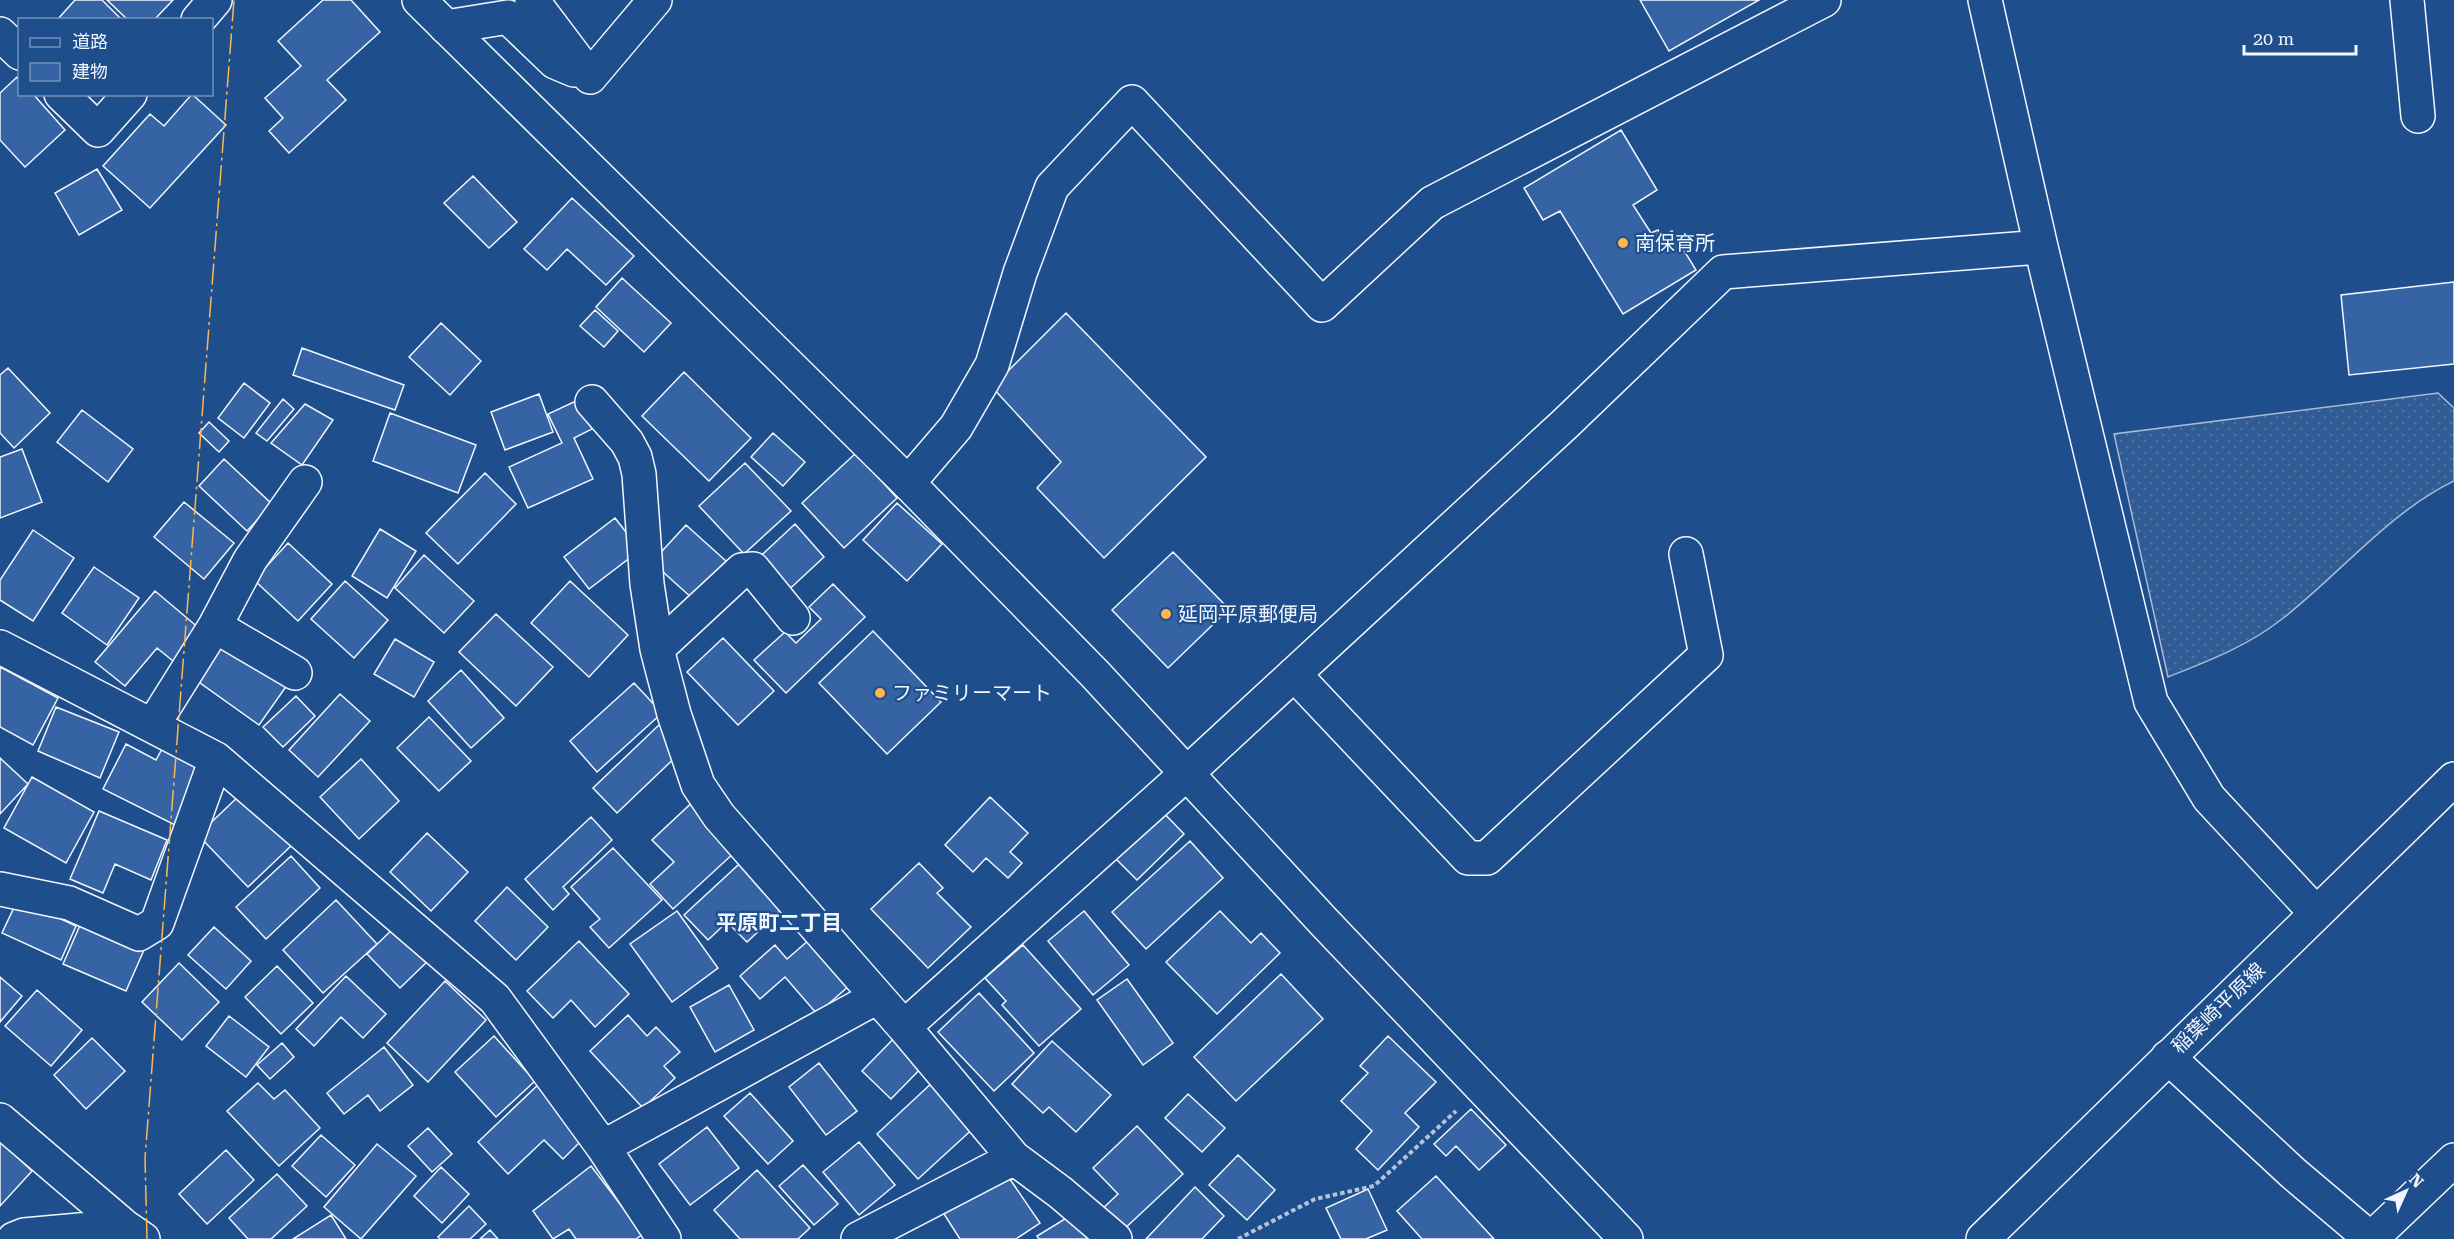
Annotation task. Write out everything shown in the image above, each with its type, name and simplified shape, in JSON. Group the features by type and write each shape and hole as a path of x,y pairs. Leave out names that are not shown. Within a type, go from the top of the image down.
{"street":[{"path":"200,18 215,0"},
{"path":"419,0 908,483 1095,674 1481,1088 1626,1239"},
{"path":"532,0 590,77"},
{"path":"590,77 655,0"},
{"path":"908,483 956,428 992,365 1020,273 1052,188 1132,102 1322,305 1432,203 1824,0"},
{"path":"1985,0 2041,247 2151,702 2209,798 2316,913"},
{"path":"2407,0 2418,116"},
{"path":"446,27 508,17 555,62 590,77"},
{"path":"0,34 18,51"},
{"path":"64,96 98,130 128,96"},
{"path":"904,1027 1186,774 1557,431 1723,272 2041,247"},
{"path":"592,402 627,442 635,456 639,474 647,584 657,649 674,714 698,785 719,816 904,1027 1014,1158 1061,1192 1115,1239"},
{"path":"153,725 215,626 250,560 305,482"},
{"path":"1294,674 1468,858 1487,858 1706,655 1686,554"},
{"path":"657,649 742,570 753,569 793,618"},
{"path":"215,626 295,673"},
{"path":"0,647 216,759 495,999 603,1147 664,1239"},
{"path":"0,889 69,903 139,934 157,923 216,759"},
{"name":"稲葉崎平原線","path":"1983,1239 2454,778"},
{"path":"603,1147 877,997"},
{"path":"2168,1057 2293,1173 2371,1239 2454,1160"},
{"path":"0,1120 133,1233"},
{"path":"858,1239 900,1230 1014,1158"},
{"path":"14,1239 24,1235 133,1233"}],"path":[{"path":"1238,1239 1315,1199 1374,1186 1481,1088"}],"shaded area":[{"path":"2438,393 2454,408 2454,481 2407,510 2269,629 2227,652 2168,677 2114,434"}],"building":[{"path":"75,0 102,0 120,18 59,18"},
{"path":"107,0 173,0 156,18 126,18"},
{"path":"323,0 351,0 380,32 327,80 346,100 289,153 269,131 283,118 265,98 301,66 278,41"},
{"path":"1640,0 1759,0 1669,51"},
{"path":"17,77 18,96 35,96 65,130 25,167 0,140 0,93"},
{"path":"190,96 194,96 226,125 150,208 103,166 150,114 164,126"},
{"path":"1621,130 1657,190 1633,205 1651,233 1658,230 1662,237 1672,231 1696,270 1623,314 1560,211 1543,220 1524,188"},
{"path":"97,169 122,210 79,235 55,193"},
{"path":"473,176 517,222 489,248 444,203"},
{"path":"572,198 634,256 606,285 567,249 547,270 524,249"},
{"path":"622,278 671,323 644,352 596,307"},
{"path":"2454,282 2454,364 2349,375 2341,295"},
{"path":"2454,282 2454,364 2349,375 2341,295"},
{"path":"595,310 618,331 604,347 580,326"},
{"path":"1066,313 1206,457 1104,558 1037,488 1061,462 992,387"},
{"path":"441,323 481,361 450,395 409,357"},
{"path":"302,348 404,385 395,410 293,375"},
{"path":"8,368 50,413 14,448 0,433 0,375"},
{"path":"684,372 751,438 709,481 642,416"},
{"path":"244,383 270,403 244,438 218,418"},
{"path":"539,394 553,432 505,450 491,412"},
{"path":"283,399 294,409 267,441 256,433"},
{"path":"578,400 592,429 574,438 593,479 528,508 509,467 562,443 548,414"},
{"path":"305,404 333,420 302,465 271,443"},
{"path":"82,410 133,449 108,482 57,442"},
{"path":"390,413 476,445 458,493 373,461"},
{"path":"209,422 229,441 219,452 199,433"},
{"path":"773,433 805,462 783,486 751,457"},
{"path":"22,449 42,502 0,518 0,457"},
{"path":"856,453 897,498 844,548 802,503"},
{"path":"224,459 272,504 247,531 199,486"},
{"path":"745,463 791,511 744,554 699,506"},
{"path":"485,473 516,504 458,564 426,533"},
{"path":"184,502 234,543 204,579 154,537"},
{"path":"897,503 942,544 907,581 863,540"},
{"path":"615,518 640,550 589,589 564,557"},
{"path":"795,524 824,557 781,597 751,565"},
{"path":"686,525 726,561 693,599 652,562"},
{"path":"380,529 416,551 387,598 352,576"},
{"path":"33,530 74,558 33,621 0,600 0,580"},
{"path":"288,543 332,584 298,621 254,580"},
{"path":"1173,552 1229,609 1168,668 1112,610"},
{"path":"424,555 474,601 444,633 395,588"},
{"path":"94,567 139,598 107,645 62,613"},
{"path":"345,581 388,620 354,658 311,619"},
{"path":"570,581 628,635 589,677 531,623"},
{"path":"833,584 865,617 786,693 754,660 785,632 796,643 821,619 809,607"},
{"path":"155,591 200,629 173,661 157,648 125,686 95,662"},
{"path":"496,614 553,667 516,706 459,652"},
{"name":"ファミリーマート","path":"873,631 941,702 887,754 819,683"},
{"path":"227,636 290,681 259,725 196,680"},
{"path":"723,638 774,691 738,725 687,672"},
{"path":"395,639 434,662 414,697 374,674"},
{"path":"0,667 58,698 33,745 0,727"},
{"path":"461,670 504,718 471,748 428,701"},
{"path":"634,683 662,713 597,772 570,741"},
{"path":"340,694 370,721 318,777 289,750"},
{"path":"296,696 315,716 283,747 263,727"},
{"path":"56,707 119,732 100,778 38,751"},
{"path":"429,717 471,761 439,791 397,748"},
{"path":"661,723 685,748 617,813 593,788"},
{"path":"126,744 156,760 163,747 204,767 175,825 103,789"},
{"path":"0,758 28,784 0,814"},
{"path":"361,759 399,801 359,839 320,797"},
{"path":"32,777 94,812 66,863 4,828"},
{"path":"243,792 293,844 248,887 198,835"},
{"path":"698,797 735,852 673,909 650,884 674,862 652,840"},
{"path":"990,797 1028,833 1010,852 1022,863 1008,878 986,858 973,872 945,845"},
{"path":"1159,808 1184,834 1137,880 1111,854"},
{"path":"99,811 167,840 151,880 115,864 103,893 70,879"},
{"path":"591,817 612,840 563,887 569,894 553,910 525,879"},
{"path":"427,833 468,872 431,911 390,872"},
{"path":"1190,841 1223,878 1146,949 1112,912"},
{"path":"613,848 662,900 609,948 590,927 600,919 571,887"},
{"path":"749,855 781,910 747,942 727,922 708,940 684,915"},
{"path":"291,856 320,888 266,939 236,907"},
{"path":"919,863 943,888 937,893 971,927 928,968 871,909"},
{"path":"507,887 548,927 516,960 475,921"},
{"path":"18,899 76,926 61,960 2,933"},
{"path":"336,900 377,944 323,993 283,950"},
{"path":"677,911 718,968 672,1002 630,944"},
{"path":"1084,911 1129,965 1093,995 1048,941"},
{"path":"1220,911 1251,943 1261,933 1280,953 1217,1014 1166,962"},
{"path":"401,921 433,956 400,988 367,954"},
{"path":"81,923 144,950 126,991 63,964"},
{"path":"214,927 251,961 226,989 188,955"},
{"path":"809,940 850,985 817,1014 785,977 760,999 740,976 775,945 787,959"},
{"path":"579,941 629,994 595,1027 571,1000 553,1018 527,991"},
{"path":"1023,945 1081,1009 1039,1046 1002,1005 1006,1001 985,978"},
{"path":"179,963 219,1002 182,1040 142,1002"},
{"path":"277,966 313,1003 281,1034 245,997"},
{"path":"1281,974 1323,1019 1236,1101 1194,1057"},
{"path":"346,976 386,1014 363,1038 341,1017 314,1046 296,1029"},
{"path":"0,977 22,996 0,1022"},
{"path":"1127,979 1173,1043 1143,1065 1097,1000"},
{"path":"445,981 486,1020 428,1082 387,1043"},
{"path":"729,985 754,1030 715,1052 690,1007"},
{"path":"37,990 82,1030 51,1066 5,1026"},
{"path":"979,993 1034,1053 994,1091 938,1032"},
{"path":"628,1015 647,1036 656,1027 680,1052 664,1066 675,1078 643,1108 590,1051"},
{"path":"229,1016 269,1047 246,1077 206,1046"},
{"path":"901,1031 930,1059 891,1099 862,1071"},
{"path":"494,1036 535,1081 496,1117 455,1072"},
{"path":"1388,1036 1436,1082 1405,1113 1419,1127 1378,1170 1356,1149 1372,1131 1341,1101 1368,1073 1360,1066"},
{"path":"92,1038 125,1071 86,1109 54,1075"},
{"path":"1052,1041 1111,1095 1076,1132 1049,1107 1043,1113 1012,1084"},
{"path":"282,1043 294,1057 270,1079 257,1065"},
{"path":"384,1047 413,1085 380,1111 368,1095 344,1114 327,1093"},
{"path":"819,1063 857,1111 826,1135 789,1087"},
{"path":"935,1080 977,1125 918,1179 877,1134"},
{"path":"542,1081 590,1132 563,1159 544,1140 508,1174 478,1142"},
{"path":"258,1083 274,1099 285,1090 320,1128 279,1166 227,1111"},
{"path":"750,1093 793,1141 768,1164 724,1116"},
{"path":"1188,1094 1225,1128 1202,1152 1165,1118"},
{"path":"1471,1109 1506,1145 1479,1170 1456,1146 1446,1156 1434,1144"},
{"path":"1137,1126 1183,1174 1120,1233 1099,1212 1118,1194 1093,1168"},
{"path":"707,1127 739,1168 690,1205 659,1164"},
{"path":"428,1128 452,1154 432,1172 408,1146"},
{"path":"321,1135 355,1165 326,1197 292,1166"},
{"path":"0,1141 32,1171 0,1206"},
{"path":"859,1142 895,1185 859,1215 823,1172"},
{"path":"377,1144 416,1176 361,1239 324,1207"},
{"path":"226,1150 254,1180 207,1224 179,1194"},
{"path":"1238,1155 1275,1190 1247,1220 1209,1185"},
{"path":"803,1165 838,1204 814,1225 779,1186"},
{"path":"591,1166 643,1234 636,1239 576,1239 569,1229 553,1239 533,1211"},
{"path":"441,1167 469,1194 442,1223 414,1196"},
{"path":"757,1170 810,1228 798,1239 740,1239 714,1210"},
{"path":"1005,1172 1040,1223 1016,1239 960,1239 944,1214"},
{"path":"277,1174 307,1206 271,1239 248,1239 229,1218"},
{"path":"1436,1176 1494,1239 1422,1239 1397,1211"},
{"path":"1195,1187 1224,1216 1202,1239 1146,1239"},
{"path":"1368,1189 1387,1230 1366,1239 1341,1239 1326,1208"},
{"path":"469,1206 486,1224 470,1239 440,1239 438,1237"},
{"path":"1073,1214 1088,1239 1039,1239 1037,1236"},
{"path":"331,1215 346,1239 293,1239"},
{"path":"490,1230 498,1239 480,1239"}],"power":[{"path":"147,1239 145,1158 234,0"}],"place":[{"name":"南保育所","path":"1623,243"},
{"name":"延岡平原郵便局","path":"1166,614"},
{"name":"ファミリーマート","path":"880,693"}],"district":[{"name":"平原町二丁目","path":"779,923"}]}
